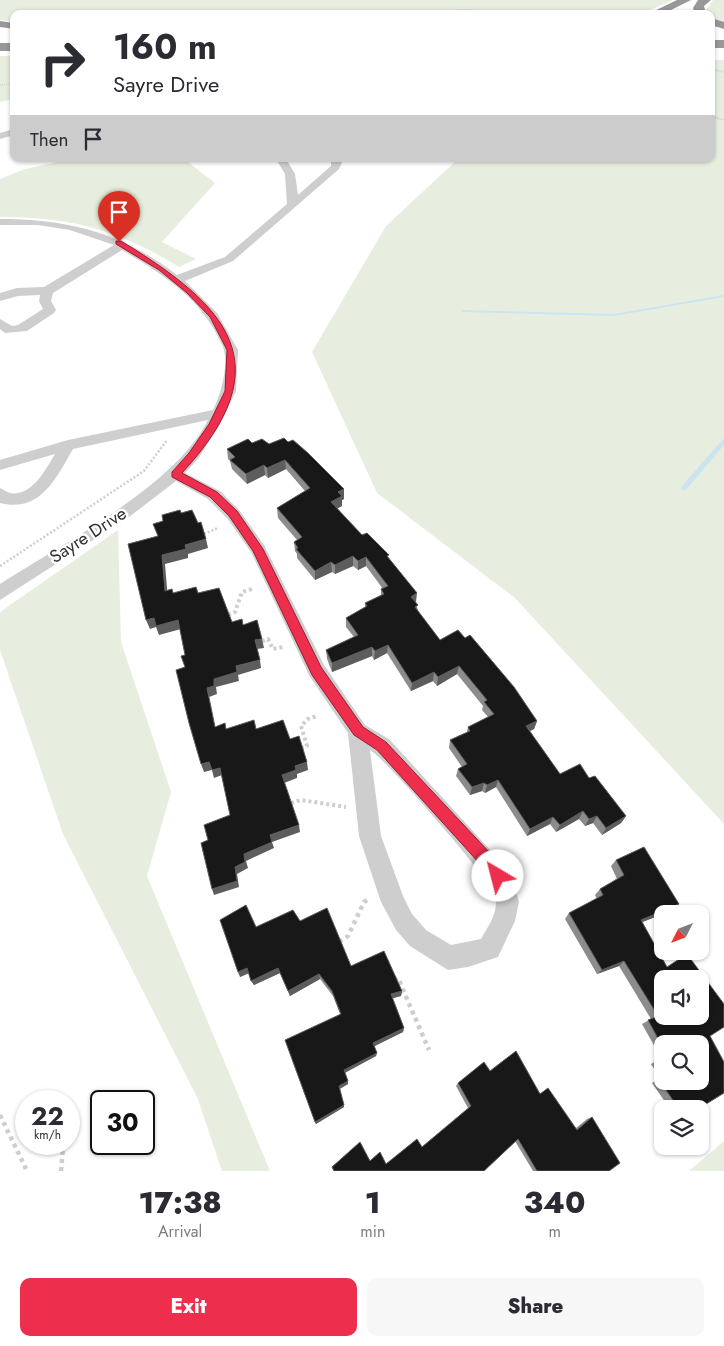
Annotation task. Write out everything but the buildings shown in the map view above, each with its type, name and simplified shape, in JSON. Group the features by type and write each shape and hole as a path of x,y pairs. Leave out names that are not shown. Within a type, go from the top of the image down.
{"highway":[{"path":"662,10 686,0"},
{"path":"699,10 699,4 706,0"}],"street":[{"path":"284,162 289,166 293,188 292,204"},
{"path":"176,280 229,259 336,167 337,162"},
{"name":"Sayre Drive","path":"0,222 38,222 72,227 122,245 190,291 213,316 231,350 229,391 193,455 175,474 123,513 0,592"},
{"path":"0,297 17,292 47,291 122,245"},
{"path":"0,323 10,330 22,328 50,310 45,300 47,291"},
{"path":"0,464 68,445 218,413"},
{"path":"0,494 3,498 20,500 43,486 68,445"},
{"path":"175,474 214,495 233,514 258,549 317,671 358,731 382,746 485,859 498,876 508,896 507,915 489,948 468,955 448,958 418,938 404,922 391,897 370,836 358,731"}],"path":[{"path":"0,566 144,471 183,421"},
{"path":"204,534 218,528"},
{"path":"228,615 234,612 242,592 252,589"},
{"path":"262,640 268,638 273,649 283,646"},
{"path":"301,748 307,746 302,726 308,719 318,716"},
{"path":"291,803 301,800 346,807"},
{"path":"340,942 348,936 364,902 371,897"},
{"path":"394,980 398,978 429,1050"},
{"path":"0,1115 27,1171"},
{"path":"61,1171 62,1155"}],"green space":[{"path":"0,0 673,0 650,10 10,10 10,21 0,20"},
{"path":"713,0 724,0 724,23 715,20 715,10 706,10"},
{"path":"0,56 10,56 10,100 0,102"},
{"path":"715,60 724,60 724,824 515,598 377,493 312,352 386,226 455,162 715,162"},
{"path":"58,162 188,162 215,183 162,242 196,259 179,267 136,244 94,228 49,220 0,217 0,179 25,169"},
{"path":"118,530 121,642 171,792 147,876 270,1171 222,1171 198,1099 63,834 0,650 0,612"},
{"path":"724,1141 724,1171 689,1171 709,1155"}],"water":[{"path":"464,9 491,10 451,10"}],"waterway":[{"path":"715,70 724,72"},
{"path":"463,311 614,315 724,296"},
{"path":"684,488 724,441"}],"route":[{"path":"119,242 162,269 190,291 213,316 231,350 229,391 213,424 193,455 175,474 214,495 233,514 258,549 317,671 358,731 382,746 485,859 498,876"}]}
